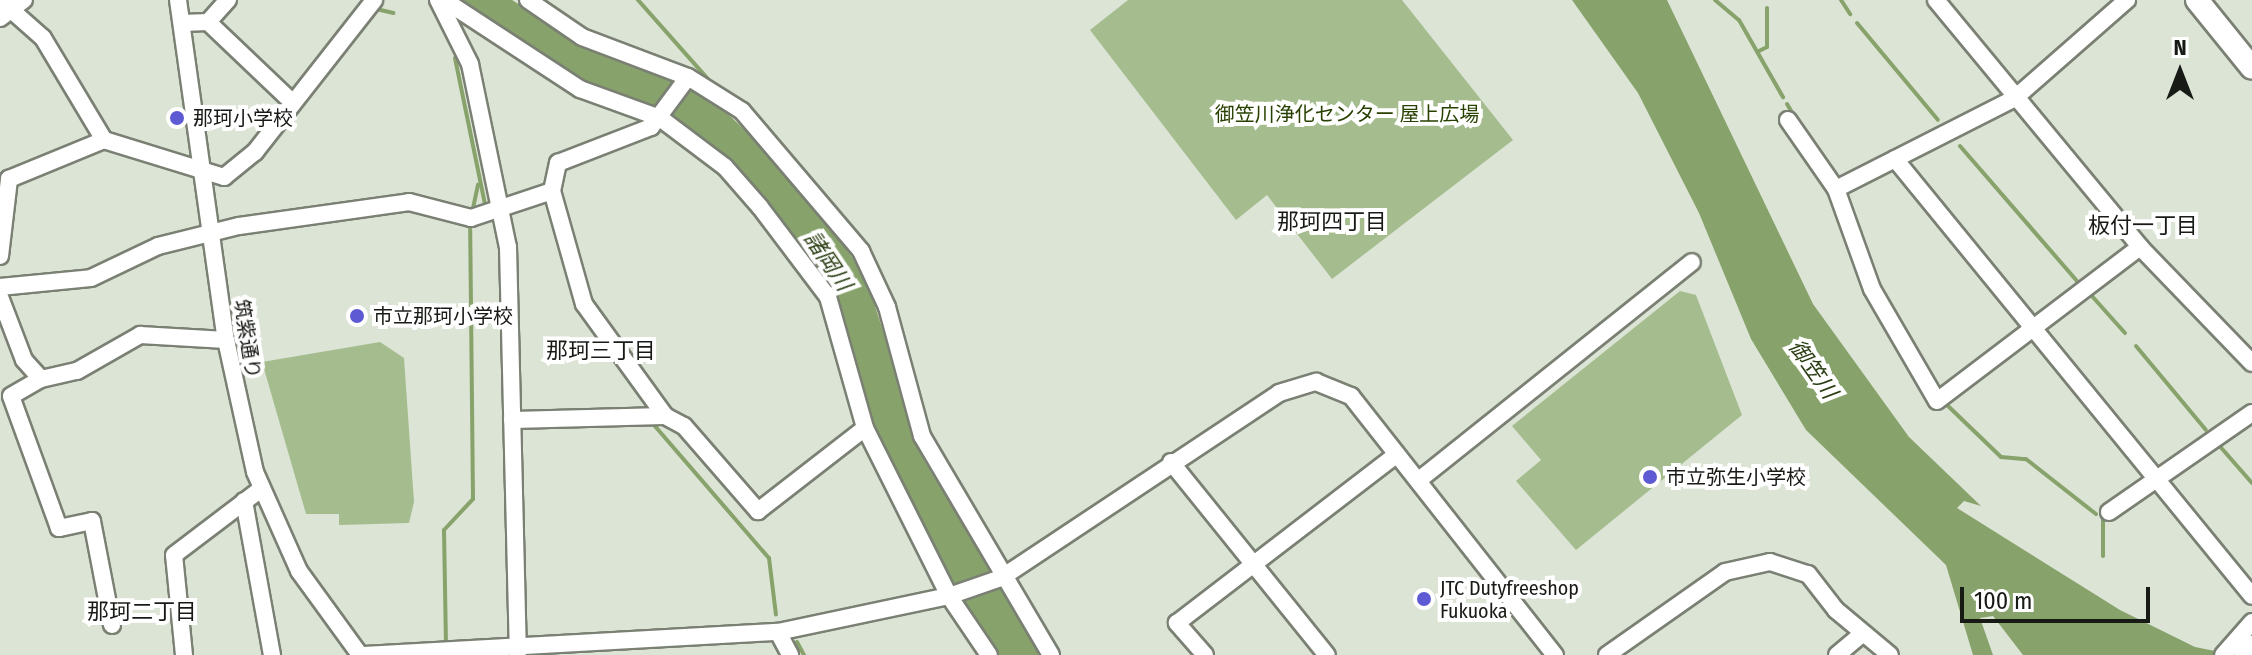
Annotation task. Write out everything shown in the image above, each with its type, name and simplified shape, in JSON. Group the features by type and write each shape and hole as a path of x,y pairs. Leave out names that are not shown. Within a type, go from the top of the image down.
{"main road":[{"path":"2197,0 2252,68"}],"street":[{"name":"筑紫通り","path":"178,0 226,340 261,489 299,571 362,655"},
{"path":"182,23 208,22 228,0"},
{"path":"0,256 5,182 104,140 224,177 255,152 374,0"},
{"path":"438,0 470,64 501,208 512,420 517,650"},
{"path":"444,0 580,89 660,118 725,167 828,297 865,428 949,596 989,655"},
{"path":"528,0 582,37 688,77 742,111 861,251 887,307 922,436 1001,578 1051,655"},
{"path":"1936,0 2140,247 2252,363"},
{"path":"1836,189 2015,98 2127,0"},
{"path":"9,7 43,38 104,140"},
{"path":"208,22 292,102"},
{"path":"688,77 660,118 558,163 552,191 584,304 665,416 684,426 758,511 865,428"},
{"path":"1788,120 1836,189 1872,289 1937,401 2140,247"},
{"path":"1895,159 2153,480 2252,596"},
{"path":"0,287 91,278 158,246 212,236 409,202 471,218 552,191"},
{"path":"1419,480 1692,262"},
{"path":"0,297 24,360 41,379"},
{"path":"112,625 92,521 59,528 10,400 41,379 77,371 140,335 226,340"},
{"path":"362,655 517,650 778,632 949,596 1001,578 1171,462 1292,386 1316,382 1351,396 1555,655"},
{"path":"2109,512 2252,413"},
{"path":"512,420 665,416"},
{"path":"1205,655 1177,623 1397,454"},
{"path":"1171,462 1256,561 1327,655"},
{"path":"184,655 174,555 261,489"},
{"path":"244,501 272,655"},
{"path":"1607,655 1725,572 1757,563 1808,574 1863,633 1890,655"},
{"path":"2223,655 2252,622"},
{"path":"778,632 790,655"},
{"path":"1837,655 1863,633"},
{"path":"2242,655 2252,644"}],"green space":[{"name":"御笠川浄化センター 屋上広場","path":"1128,0 1402,0 1513,140 1332,279 1267,195 1236,220 1090,30"},
{"path":"1680,291 1696,295 1742,415 1576,550 1516,481 1541,460 1512,426"},
{"path":"380,342 404,358 414,502 409,523 339,525 339,514 306,514 262,362"}],"water":[{"name":"諸岡川","path":"452,0 512,0 583,44 672,74 711,97 797,182 865,275 925,462 1042,655 993,655 961,606 870,427 843,328 769,209 650,107 562,72"},
{"name":"御笠川","path":"1572,0 1667,0 1813,304 1909,437 1981,506 1964,501 1957,508 2120,610 2195,647 2235,655 2023,655 1993,616 1980,618 1993,655 1973,655 1946,565 1806,430 1751,339 1699,213 1638,93"}],"waterway":[{"path":"638,0 708,79"},
{"path":"1715,0 1739,20 1783,97"},
{"path":"1841,0 1850,14"},
{"path":"372,8 393,13"},
{"path":"1759,51 1767,47 1767,8"},
{"path":"1857,23 1938,120"},
{"path":"455,58 486,209"},
{"path":"1787,104 1796,119"},
{"path":"1960,146 2078,282"},
{"path":"472,213 478,185"},
{"path":"1850,205 1861,234"},
{"path":"446,645 444,530 473,499 470,222"},
{"path":"2091,295 2125,333"},
{"path":"2136,346 2206,430"},
{"path":"1947,405 2001,457 2026,459 2096,514"},
{"path":"654,425 769,558 776,615"},
{"path":"2217,443 2252,483"},
{"path":"2103,520 2103,556"},
{"path":"797,642 804,655"}],"place":[{"name":"那珂小学校","path":"177,118"},
{"name":"市立那珂小学校","path":"357,316"},
{"name":"市立弥生小学校","path":"1650,477"},
{"name":"JTC Dutyfreeshop Fukuoka","path":"1424,599"}],"district":[{"name":"那珂四丁目","path":"1332,222"},
{"name":"板付一丁目","path":"2143,226"},
{"name":"那珂三丁目","path":"601,351"},
{"name":"那珂二丁目","path":"142,612"}]}
